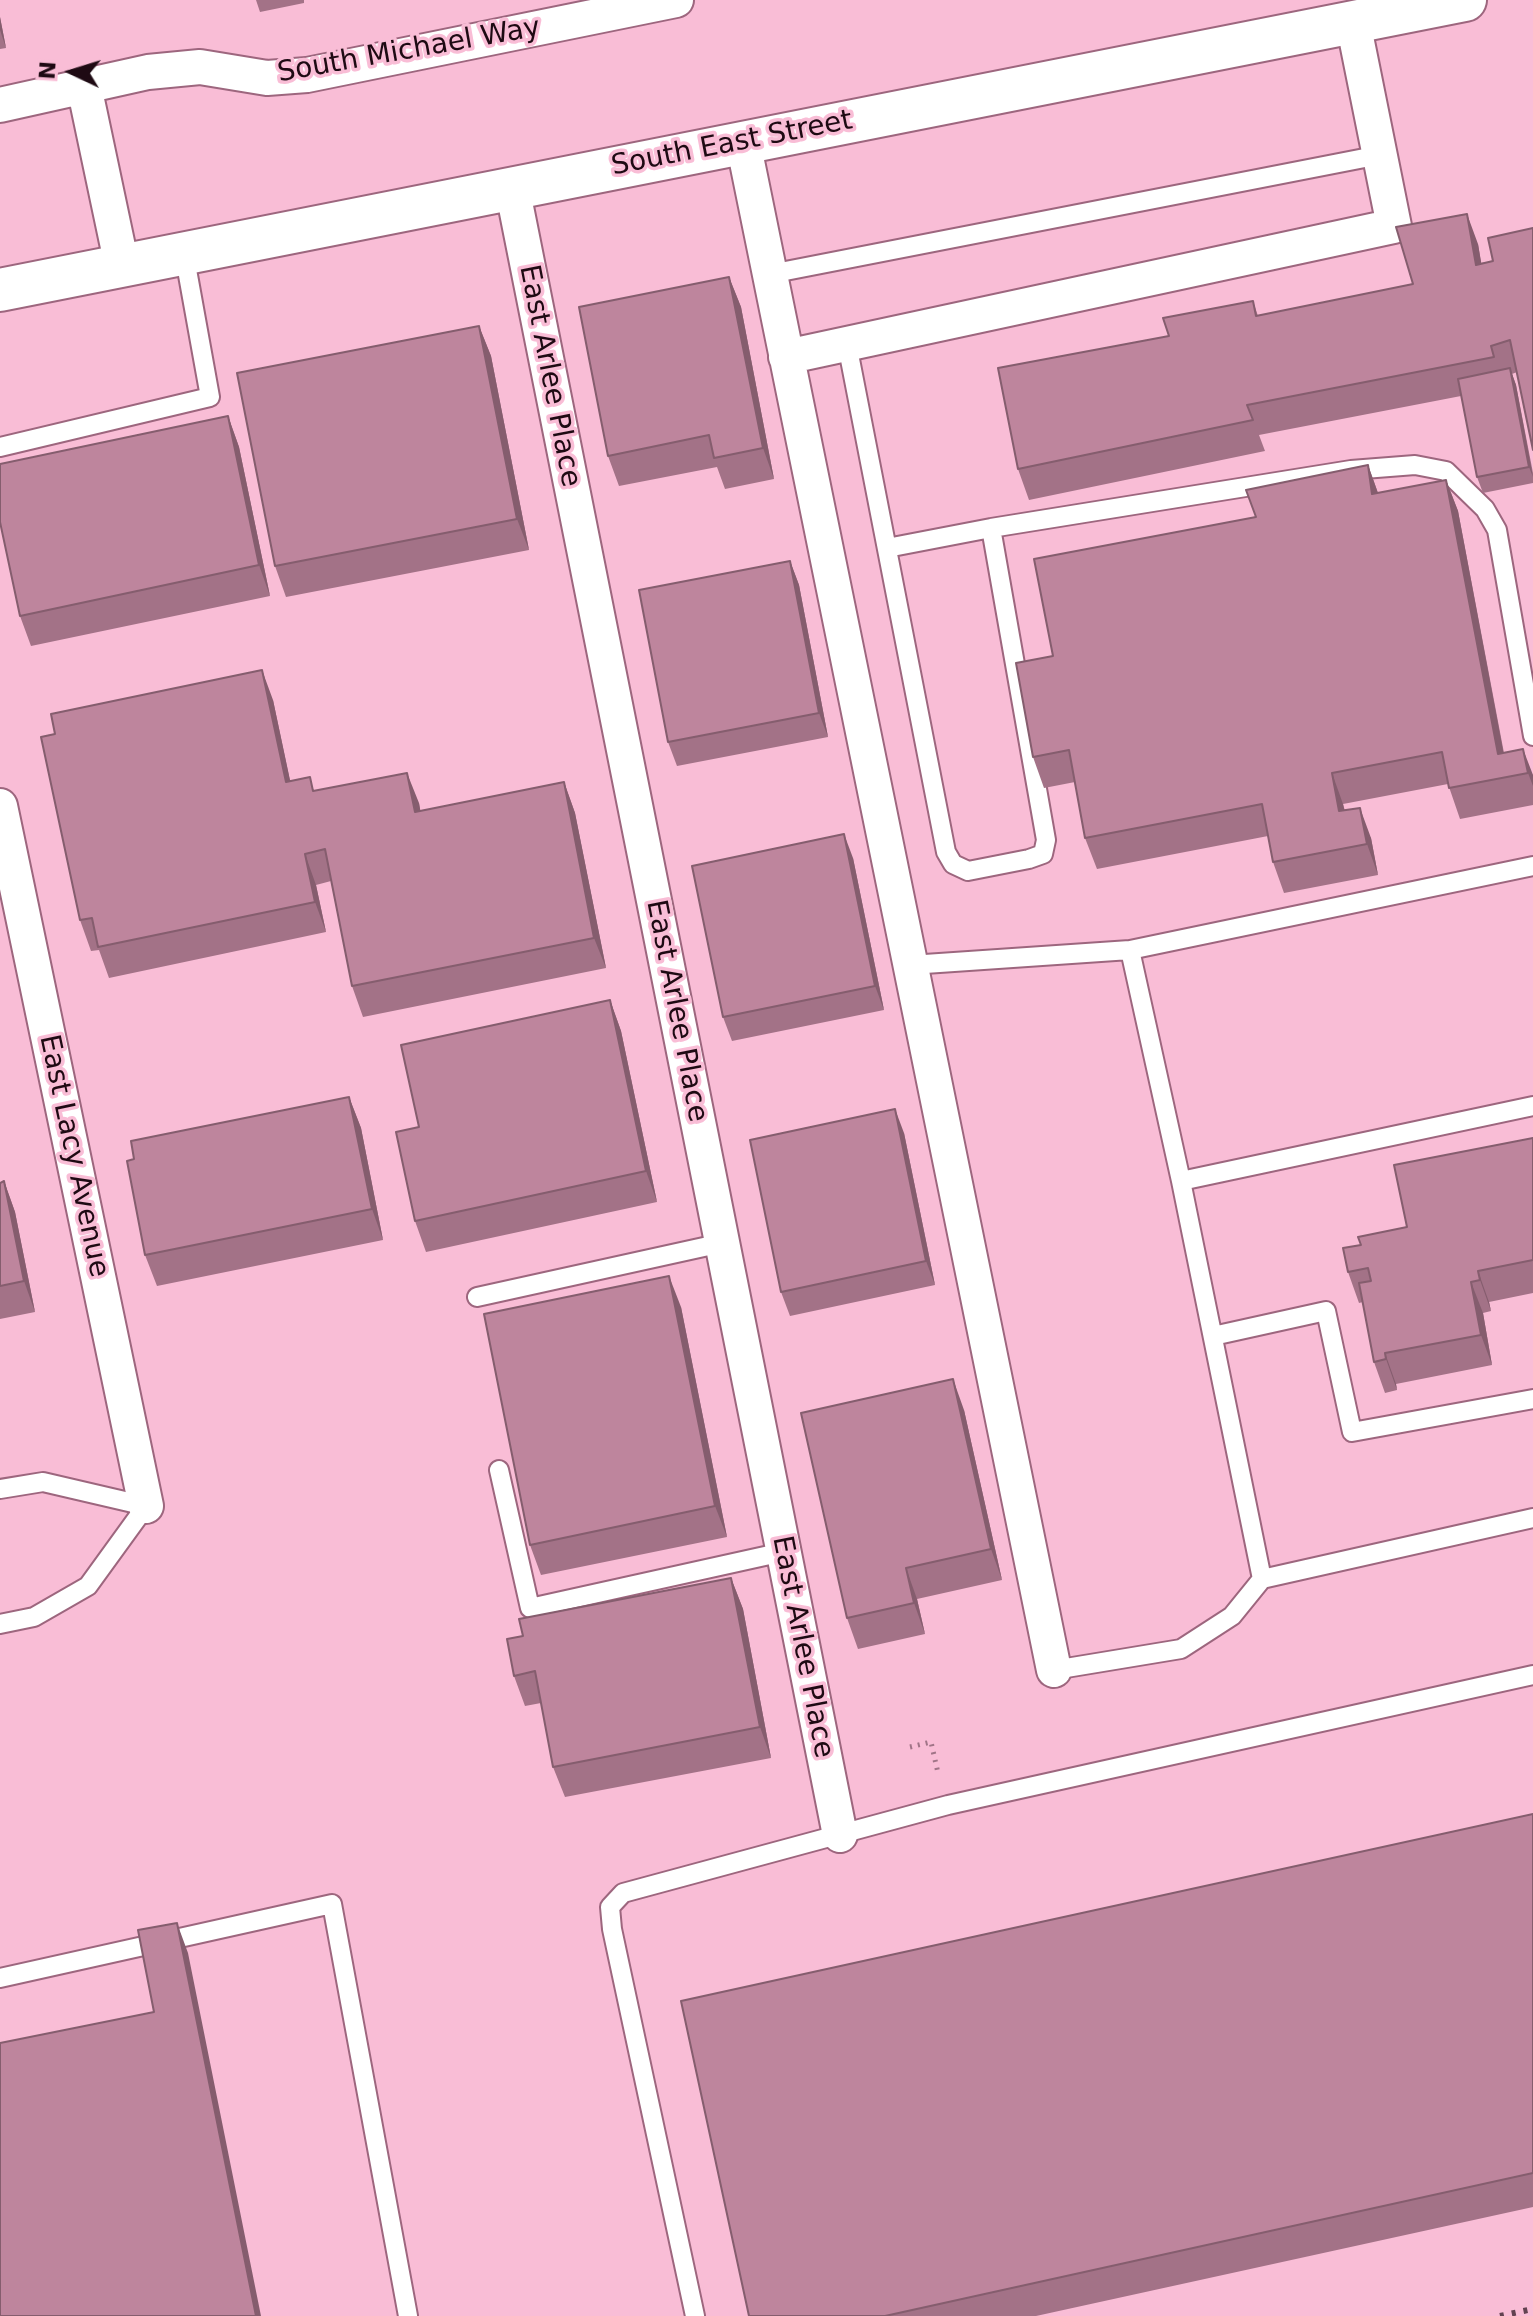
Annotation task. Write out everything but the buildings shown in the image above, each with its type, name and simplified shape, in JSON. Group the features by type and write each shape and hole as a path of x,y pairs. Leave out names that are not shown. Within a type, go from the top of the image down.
{"street":[{"name":"South Michael Way","path":"0,105 148,72 200,67 267,78 307,75 676,0"},
{"name":"South East Street","path":"0,290 1465,0"},
{"path":"786,357 1394,226 1353,22"},
{"path":"84,86 122,266"},
{"path":"743,142 1054,1670"},
{"name":"East Arlee Place","path":"512,187 840,1835"},
{"name":"East Lacy Avenue","path":"0,806 146,1506"}],"lane":[{"path":"770,274 1380,155"},
{"path":"0,447 210,397 184,253"},
{"path":"847,344 946,852 953,864 968,871 1043,854 1046,840 991,528"},
{"path":"887,548 991,528 1383,466 1415,465 1446,471 1485,509 1497,530 1533,736"},
{"path":"910,965 1130,950 1533,866"},
{"path":"1130,950 1181,1181 1262,1579"},
{"path":"1181,1181 1533,1106"},
{"path":"477,1297 722,1243"},
{"path":"1213,1336 1326,1311 1352,1432 1533,1399"},
{"path":"499,1470 530,1608 783,1552"},
{"path":"0,1489 43,1482 146,1506 88,1586 34,1617 0,1624"},
{"path":"1054,1670 1181,1649 1232,1616 1262,1579 1533,1518"},
{"path":"695,2316 610,1907 623,1893 948,1805 1533,1675"},
{"path":"0,1978 332,1904 408,2316"}],"path":[{"path":"910,1747 931,1742 938,1773"}],"railway":[{"path":"1500,2316 1533,2309"}]}
